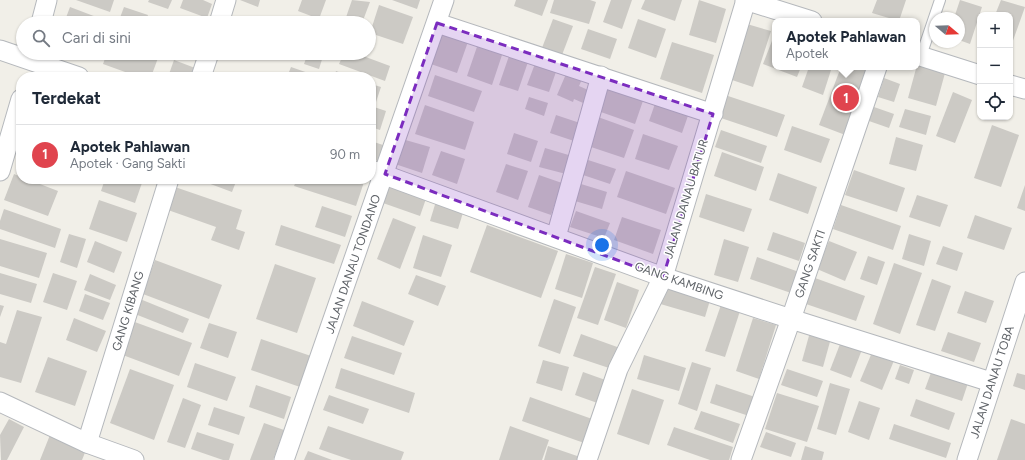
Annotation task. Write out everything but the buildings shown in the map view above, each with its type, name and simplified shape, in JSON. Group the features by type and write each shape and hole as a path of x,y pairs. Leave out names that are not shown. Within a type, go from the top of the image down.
{"street":[{"path":"43,16 47,0"},
{"path":"221,16 226,0"},
{"name":"JALAN DANAU TONDANO","path":"378,172 437,23 444,0"},
{"path":"746,0 803,18"},
{"name":"JALAN DANAU BATUR","path":"587,460 618,369 663,277 746,0"},
{"path":"437,23 601,76 712,114"},
{"path":"0,50 16,57"},
{"path":"920,55 977,74"},
{"path":"203,72 207,60"},
{"path":"31,64 61,72"},
{"name":"GANG SAKTI","path":"741,460 876,70"},
{"path":"556,237 601,76"},
{"path":"1013,86 1025,90"},
{"path":"0,171 16,116"},
{"name":"GANG KAMBING","path":"378,172 663,277 991,382"},
{"name":"GANG KIBANG","path":"87,443 167,184"},
{"name":"JALAN DANAU TONDANO","path":"284,460 374,184"},
{"name":"JALAN DANAU TOBA","path":"967,460 991,382 1025,282"},
{"path":"0,402 87,443 134,460"}],"lane":[{"path":"920,52 940,0"}],"highlighted area":[{"path":"437,23 713,114 663,277 385,174"}],"place":[{"name":"Apotek Pahlawan","path":"846,98"}]}
